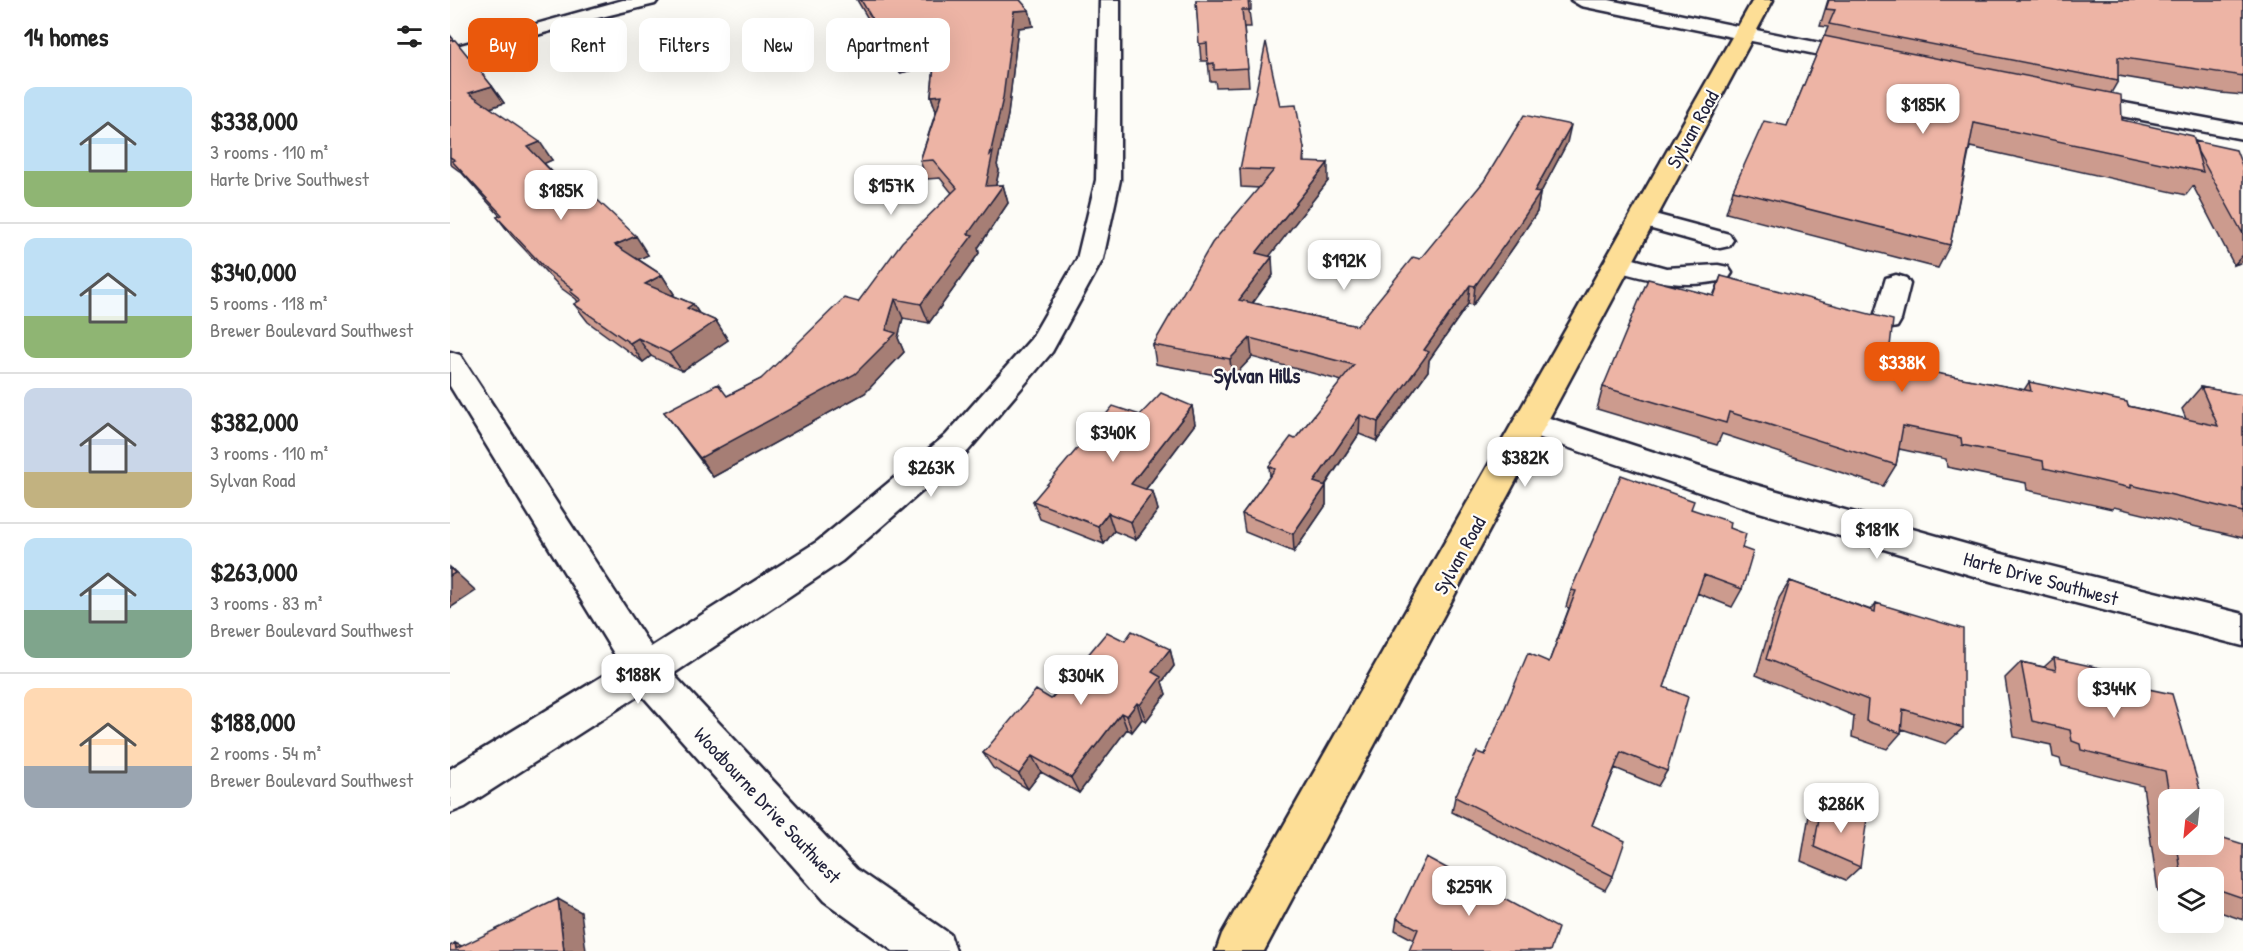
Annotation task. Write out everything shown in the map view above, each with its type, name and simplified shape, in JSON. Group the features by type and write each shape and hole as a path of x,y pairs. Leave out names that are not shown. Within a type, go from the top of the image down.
{"main road":[{"name":"Sylvan Road","path":"1239,951 1763,0"}],"street":[{"path":"450,54 579,7 648,0"},
{"path":"450,793 645,671 830,550 957,442 1042,345 1090,259 1108,180 1110,0"},
{"path":"1591,1 1880,61"},
{"path":"2053,96 2243,132"},
{"path":"1643,219 1720,240"},
{"path":"1619,263 1665,276 1718,273"},
{"path":"1887,320 1896,284"},
{"name":"Woodbourne Drive Southwest","path":"450,362 645,671 840,885 933,951"},
{"name":"Harte Drive Southwest","path":"1531,423 1746,495 1949,554 2243,630"}],"building":[{"path":"861,0 1020,0 1029,10 1014,11 1003,98 990,155 993,152 986,186 1003,185 968,234 973,235 921,304 895,299 886,330 896,333 855,374 700,458 664,412 718,384 727,396 761,379 844,298 858,302 902,242 957,188 933,160 920,161 942,95 931,96 933,72 950,72 950,18 872,18"},
{"path":"1196,0 1248,0 1249,10 1242,10 1248,68 1214,70 1214,63 1208,64 1207,43 1199,44"},
{"path":"1829,0 2243,0 2243,76 2118,57 2118,81 1829,24 1835,10 1826,9"},
{"path":"1824,36 2121,95 2122,120 2193,136 2203,172 1974,123 1950,245 1733,190 1764,121 1787,126"},
{"path":"455,40 468,56 468,72 481,72 492,86 469,93 540,142 528,147 577,198 590,193 636,236 615,245 662,275 645,284 693,304 687,308 716,321 669,353 638,338 630,343 574,304 581,300 570,291 573,289 546,269 497,217 502,215 450,157 450,41"},
{"path":"1266,42 1280,106 1296,105 1304,148 1303,162 1328,163 1256,253 1272,257 1239,300 1357,326 1413,257 1420,259 1484,181 1524,115 1571,125 1534,192 1540,193 1518,226 1475,286 1470,285 1424,350 1429,352 1378,422 1360,415 1314,482 1326,486 1293,534 1242,514 1275,469 1269,466 1291,437 1295,439 1354,365 1250,338 1230,359 1153,345 1212,243 1274,170 1240,169"},
{"path":"2195,141 2236,150 2243,168 2243,234 2198,152"},
{"path":"1721,276 1893,320 1888,364 2031,391 2029,382 2127,402 2128,406 2218,426 2201,387 2243,395 2243,512 2131,485 2131,488 2044,468 2043,461 1962,445 1961,438 1903,426 1896,465 1729,412 1726,423 1603,387 1648,279 1714,296"},
{"path":"1161,393 1192,406 1131,484 1153,492 1131,522 1108,513 1098,526 1033,501 1113,406 1140,415"},
{"path":"1621,475 1694,501 1691,509 1731,522 1730,528 1746,534 1742,548 1753,552 1742,589 1704,575 1664,687 1688,697 1667,771 1621,752 1592,825 1625,841 1613,876 1455,797 1477,752 1485,755 1528,653 1549,662 1576,591 1571,590"},
{"path":"1790,581 1875,612 1876,603 1963,629 1963,728 1903,709 1901,733 1866,721 1868,700 1766,659"},
{"path":"1132,631 1170,649 1152,672 1161,677 1140,705 1137,703 1127,716 1121,713 1071,778 1032,756 1019,774 983,753 1036,690 1051,699 1107,632 1125,641"},
{"path":"2054,658 2136,676 2139,687 2172,694 2200,789 2168,789 2165,771 2081,750 2080,744 2072,741 2070,730 2032,721 2021,662 2056,670"},
{"path":"1822,801 1867,819 1860,867 1814,847"},
{"path":"2224,838 2243,844 2243,898 2224,891 2224,867 2180,867 2179,855 2224,855"},
{"path":"1426,857 1558,928 1550,951 1409,951 1418,929 1397,918"},
{"path":"558,899 564,951 450,951 450,946 455,943 456,949"}],"district":[{"name":"Sylvan Hills","path":"1257,375"}]}
